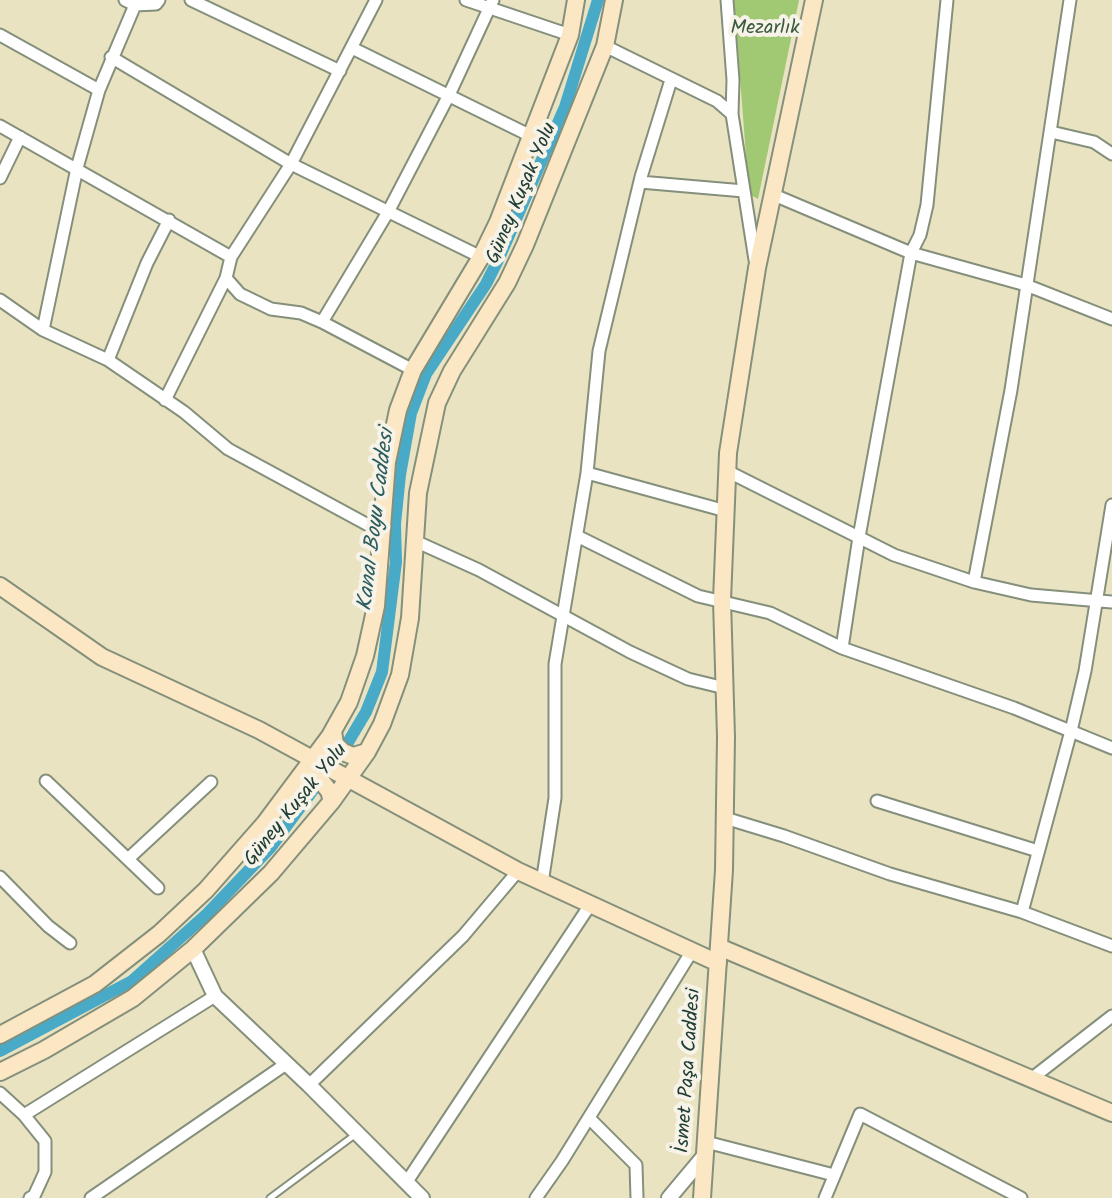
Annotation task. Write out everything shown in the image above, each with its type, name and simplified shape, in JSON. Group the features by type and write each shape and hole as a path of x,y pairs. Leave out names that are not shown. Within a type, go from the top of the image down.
{"main road":[{"name":"Güney Kuşak Yolu","path":"0,1035 95,984 159,934 206,890 299,780 333,731 349,702 365,656 376,606 387,462 398,410 413,370 481,257 533,137 570,35 576,0"},
{"name":"Güney Kuşak Yolu","path":"0,1072 133,998 193,949 271,873 332,801 367,752 382,724 400,675 410,618 418,493 437,403 452,371 507,283 525,245 605,46 614,0"},
{"name":"İsmet Paşa Caddesi","path":"702,1198 725,818 722,600 728,453 757,268 812,4"},
{"path":"0,586 102,657 259,730 542,883 692,951 718,955 1112,1113"},
{"path":"333,731 335,744 343,752 353,756 367,752"},
{"path":"299,780 311,778 322,782 332,801"}],"street":[{"path":"43,330 77,168 99,90 130,3 156,4 159,0"},
{"path":"191,0 340,71"},
{"path":"165,400 226,278 231,257 291,164 376,0"},
{"path":"466,0 493,3 570,35"},
{"path":"727,0 733,80 732,114 757,268"},
{"path":"842,648 911,253 920,235 927,205 947,0"},
{"path":"974,582 1011,390 1070,0"},
{"path":"322,322 388,212 493,3"},
{"path":"0,35 99,90"},
{"path":"605,46 717,101 732,114"},
{"path":"352,48 533,137"},
{"path":"111,57 291,164 481,257"},
{"path":"542,883 555,798 555,664 587,473 599,351 640,182 671,80"},
{"path":"0,126 231,257"},
{"path":"1051,132 1094,142 1112,154"},
{"path":"0,178 20,137"},
{"path":"640,182 744,191"},
{"path":"774,195 911,253 1026,285 1112,319"},
{"path":"108,360 147,263 169,220"},
{"path":"226,278 240,294 271,309 301,313 322,322 413,370"},
{"path":"0,300 43,330 108,360 184,412 228,449 381,532"},
{"path":"727,471 894,555 974,582 1031,595 1112,602"},
{"path":"587,473 726,511"},
{"path":"1022,912 1085,671 1112,505"},
{"path":"577,536 698,596 770,613 842,648 1112,748"},
{"path":"415,541 479,570 630,652 688,679 725,688"},
{"path":"46,781 158,888"},
{"path":"129,858 211,782"},
{"path":"877,801 1038,851"},
{"path":"725,818 890,874 1022,912 1112,946"},
{"path":"309,1085 463,936 518,871"},
{"path":"0,877 48,926 70,943"},
{"path":"406,1183 590,905"},
{"path":"193,949 215,996 422,1198"},
{"path":"536,1198 692,951"},
{"path":"24,1115 215,996"},
{"path":"1031,1079 1112,1016"},
{"path":"91,1198 286,1064"},
{"path":"0,1093 24,1115 45,1141 45,1172 33,1197"},
{"path":"825,1198 860,1114 1021,1198"},
{"path":"589,1118 636,1165 637,1198"},
{"path":"669,1198 705,1148 834,1175"}],"lane":[{"path":"270,1198 357,1133"}],"green space":[{"name":"Mezarlık","path":"734,0 799,0 758,199 749,194"}],"waterway":[{"name":"Kanal Boyu Caddesi","path":"347,744 366,712 382,672 396,562 395,524 400,475 411,413 426,374 486,284 499,258 565,107 598,0"},
{"name":"Kanal Boyu Caddesi","path":"0,1051 132,981 207,914 271,847 313,790"}]}
